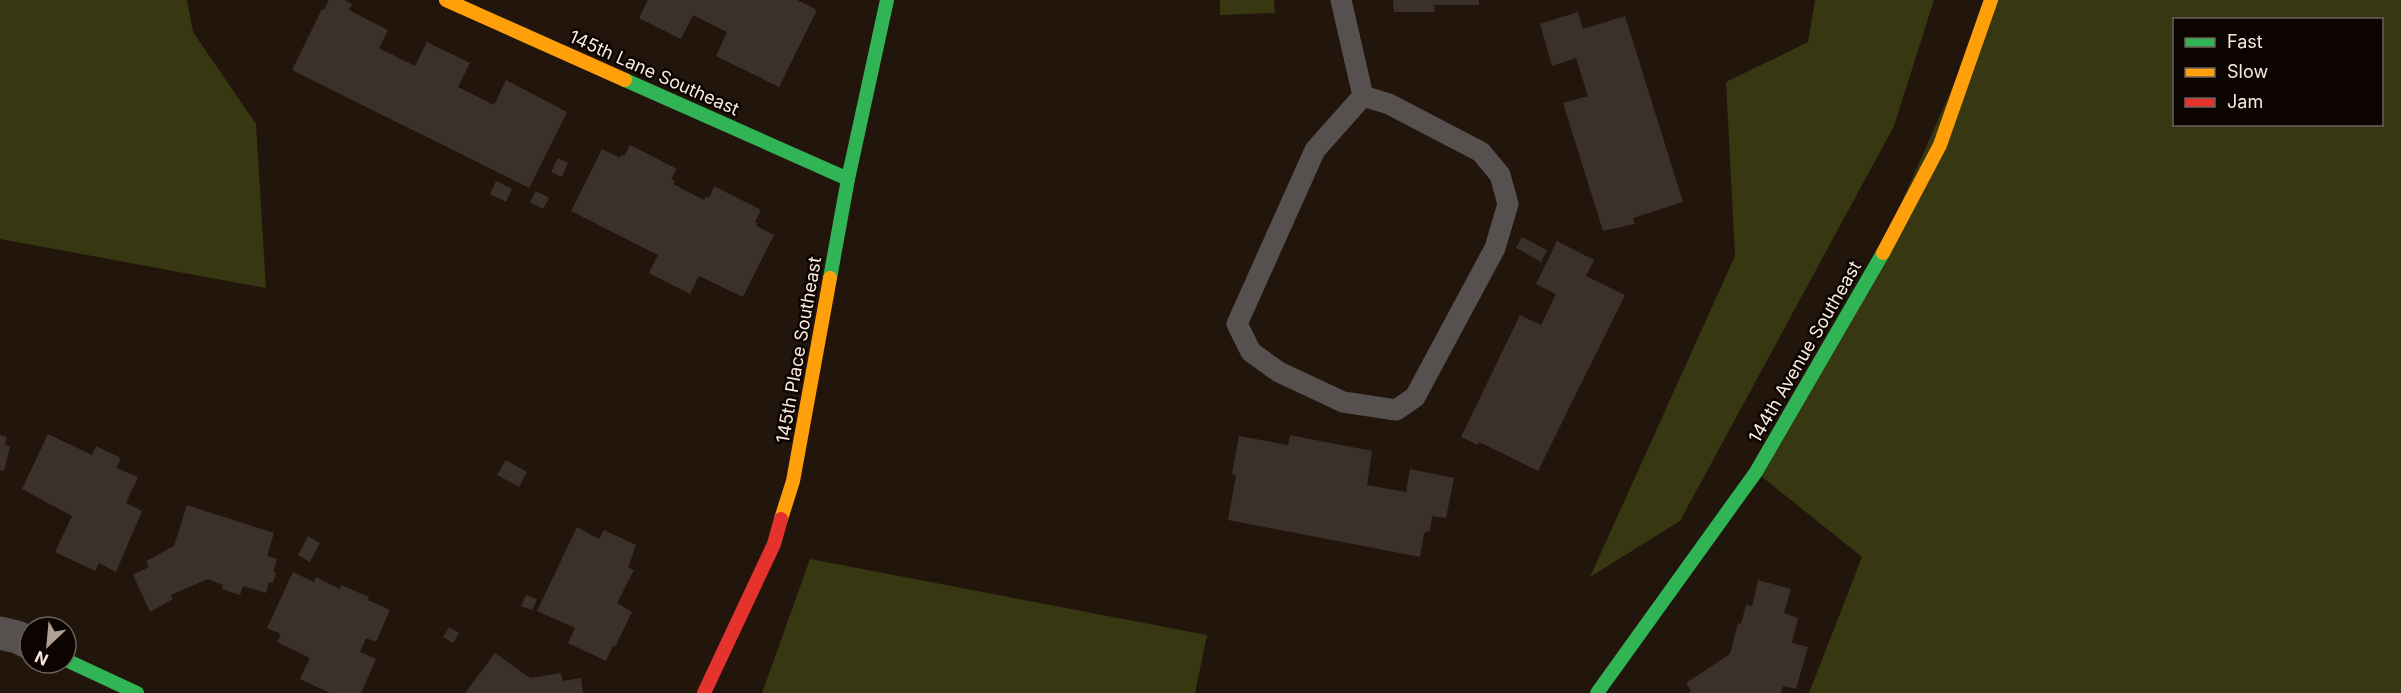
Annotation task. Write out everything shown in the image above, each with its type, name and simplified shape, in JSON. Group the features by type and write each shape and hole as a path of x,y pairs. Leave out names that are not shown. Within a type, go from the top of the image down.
{"street":[{"name":"145th Lane Southeast","path":"446,0 848,179"},
{"name":"145th Place Southeast","path":"704,693 774,544 793,481 848,179 887,0"},
{"name":"144th Avenue Southeast","path":"1597,693 1756,472 1862,292 1940,145 1991,0"},
{"path":"0,633 18,637"},
{"path":"78,666 136,693"}],"lane":[{"path":"1341,0 1363,96"},
{"path":"1363,96 1389,104 1480,152 1500,175 1509,204 1495,248 1415,397 1396,411 1343,402 1279,372 1251,352 1237,324 1315,150 1363,96"}],"shaded area":[{"path":"0,0 187,0 193,32 256,124 266,288 0,239"},
{"path":"1220,0 1274,0 1275,13 1220,15"},
{"path":"1815,0 1934,0 1894,126 1680,521 1590,577 1735,256 1726,82 1808,42"},
{"path":"1991,0 2401,0 2401,693 1809,693 1862,557 1756,472 1862,292"},
{"path":"810,559 1207,635 1195,693 762,693"}],"building":[{"path":"329,0 344,0 352,4 349,10 388,30 379,48 415,66 427,42 470,63 458,87 494,105 506,80 567,112 529,188 292,70 322,9 324,10"},
{"path":"648,0 797,0 817,10 779,87 716,56 727,32 693,15 681,39 639,18"},
{"path":"1393,0 1479,0 1479,5 1434,5 1435,12 1394,12"},
{"path":"1578,12 1583,29 1625,16 1683,202 1633,218 1635,224 1603,231 1563,103 1588,96 1576,58 1552,66 1540,24"},
{"path":"630,145 677,169 671,179 675,181 673,184 704,200 706,196 709,198 714,186 761,210 755,222 758,223 756,226 774,235 743,297 699,276 690,294 649,273 658,255 571,211 602,149 620,158 622,154 624,156"},
{"path":"558,158 568,163 562,177 551,172"},
{"path":"496,181 512,189 506,202 490,194"},
{"path":"536,191 549,198 543,209 530,202"},
{"path":"1522,237 1547,250 1541,262 1516,248"},
{"path":"1557,241 1594,260 1586,276 1625,295 1538,471 1479,442 1478,445 1461,437 1520,315 1541,325 1556,294 1536,284"},
{"path":"48,434 92,455 96,446 121,458 116,468 138,477 126,503 142,511 116,572 99,563 95,571 55,552 72,516 22,489"},
{"path":"0,435 7,437 5,445 10,446 4,471 0,470"},
{"path":"1290,435 1372,451 1367,485 1406,492 1410,469 1454,478 1446,518 1432,516 1430,531 1424,533 1420,557 1228,520 1236,475 1232,474 1239,436 1288,445"},
{"path":"506,460 527,472 519,487 497,475"},
{"path":"187,505 274,533 267,556 277,559 273,572 276,573 273,583 269,582 266,593 243,586 240,595 222,589 223,585 208,579 171,595 173,599 150,612 133,575 149,567 146,561 174,546"},
{"path":"577,527 599,539 604,530 636,545 628,568 634,570 617,603 632,612 606,661 568,643 575,628 537,611"},
{"path":"308,536 320,543 310,562 298,555"},
{"path":"293,572 314,582 316,577 340,589 341,585 369,597 368,600 390,610 376,642 366,638 360,652 376,659 361,693 330,693 300,679 310,658 277,642 281,634 267,628"},
{"path":"1758,580 1791,589 1784,613 1798,618 1792,643 1808,647 1796,689 1783,686 1781,693 1688,693 1691,691 1686,683 1730,654 1738,623 1741,624 1746,605 1752,606"},
{"path":"526,595 537,599 532,610 521,606"},
{"path":"449,627 459,633 453,643 443,637"},
{"path":"495,653 530,678 561,673 563,681 581,678 583,693 465,693"}],"traffic: fast":[{"path":"830,278 848,179 887,0"},
{"path":"625,80 848,179"},
{"path":"1597,693 1756,472 1883,253"},
{"path":"78,666 137,693"}],"traffic: slow":[{"path":"446,0 625,80"},
{"path":"1883,253 1940,145 1991,0"},
{"path":"781,519 793,481 830,278"}],"traffic: jam":[{"path":"704,693 774,544 781,519"}]}
